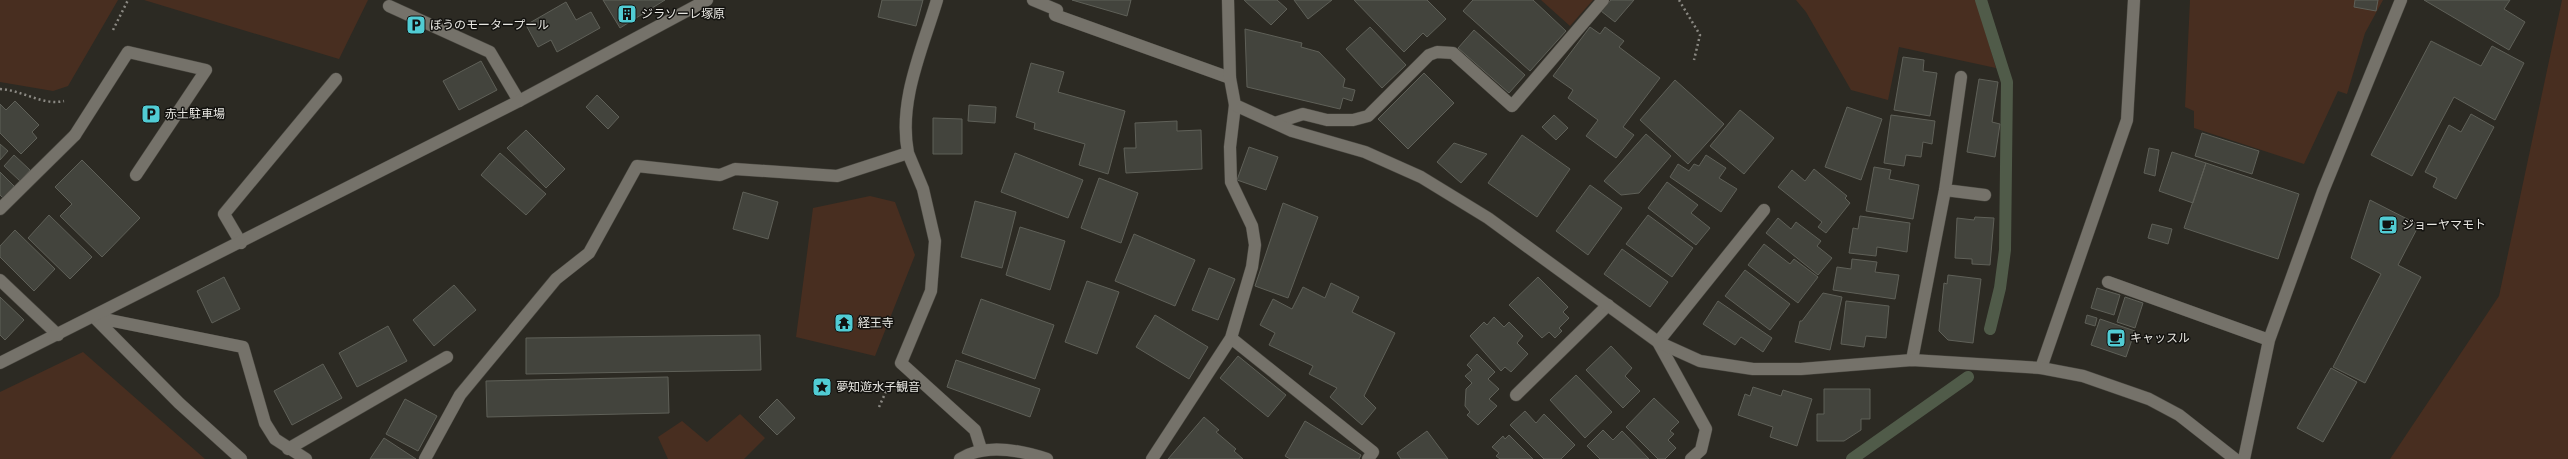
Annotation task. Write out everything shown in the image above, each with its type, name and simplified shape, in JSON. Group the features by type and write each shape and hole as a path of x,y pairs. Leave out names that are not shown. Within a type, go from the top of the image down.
{"street":[{"path":"0,363 241,243 520,101 707,0"},
{"path":"937,0 909,91 904,131 908,154 923,189 935,241 931,291 901,363 975,430 981,449"},
{"path":"1033,0 1058,10 1055,15 1230,78"},
{"path":"1152,459 1230,338 1252,267 1255,245 1252,226 1231,182 1230,147 1235,105 1230,78 1228,0"},
{"path":"1276,123 1303,114 1327,120 1353,120 1368,116 1429,55 1437,52 1453,53 1512,106 1603,0"},
{"path":"2041,368 2127,120 2134,0"},
{"path":"2244,459 2269,340 2323,191 2401,0"},
{"path":"389,6 490,52 520,101"},
{"path":"0,209 75,135 128,52 206,70 136,175"},
{"path":"1912,360 1945,190 1961,77"},
{"path":"241,243 224,214 336,79"},
{"path":"1235,105 1309,137 1393,163 1421,177 1488,218 1658,342 1700,361 1753,369 1801,369 1912,360 2041,368 2083,376 2150,398 2179,415 2229,457"},
{"path":"425,459 460,395 556,279 589,254 637,166 720,175 735,169 837,176 908,154"},
{"path":"1945,190 1985,195"},
{"path":"1658,342 1764,210"},
{"path":"0,280 58,335"},
{"path":"2108,282 2269,340"},
{"path":"1516,395 1608,306"},
{"path":"94,317 243,346 264,423 275,439 288,449 306,459"},
{"path":"94,317 179,403 241,459"},
{"path":"1230,338 1373,452 1368,459"},
{"path":"1658,342 1706,429 1701,450 1693,458"},
{"path":"288,449 447,357"},
{"path":"960,459 981,449 1033,454 1047,459"}],"path":[{"path":"110,34 128,0"},
{"path":"1679,0 1700,35 1694,60"},
{"path":"0,90 12,90 51,102 64,101 69,97"}],"shaded area":[{"path":"0,0 118,0 68,86 53,91 0,82"},
{"path":"144,0 368,0 339,59"},
{"path":"1541,0 1593,0 1570,26"},
{"path":"1796,0 1976,0 1996,68 1899,47 1888,100 1851,90 1806,12"},
{"path":"2190,0 2383,0 2365,33 2347,94 2338,91 2304,164 2194,128 2194,111 2185,107"},
{"path":"2562,0 2568,0 2568,459 2390,459 2499,296"},
{"path":"870,196 895,202 915,255 875,356 796,337 813,208"},
{"path":"83,352 205,459 0,459 0,392"},
{"path":"740,414 765,438 744,459 668,459 658,437 682,421 707,442"}],"building":[{"name":"ジラソーレ塚原","path":"603,0 665,0 620,28"},
{"path":"882,0 923,0 916,26 878,17"},
{"path":"1072,0 1131,0 1127,16"},
{"path":"1244,0 1277,0 1287,9 1271,25"},
{"path":"1294,0 1332,0 1308,19"},
{"path":"1354,0 1427,0 1446,19 1427,37 1423,33 1404,52"},
{"path":"1473,0 1533,0 1566,31 1530,71 1463,11"},
{"path":"1611,0 1634,0 1615,22 1601,11"},
{"path":"2355,0 2378,0 2376,11 2354,7"},
{"path":"2424,0 2510,0 2504,9 2525,22 2509,50"},
{"path":"566,2 576,20 591,12 600,28 557,52 551,40 538,47 526,25"},
{"path":"1370,27 1406,65 1382,88 1346,49"},
{"path":"1590,27 1600,34 1605,27 1624,41 1619,47 1660,78 1623,127 1634,135 1616,158 1586,136 1598,120 1568,98 1573,90 1553,76"},
{"path":"1245,29 1302,43 1301,47 1319,52 1345,79 1343,87 1355,90 1352,101 1343,98 1340,109 1247,87"},
{"path":"1474,30 1525,75 1509,93 1458,48"},
{"path":"2431,41 2481,66 2492,46 2524,63 2495,120 2454,97 2412,176 2371,155"},
{"path":"1903,57 1924,60 1923,71 1937,73 1930,116 1894,110"},
{"path":"481,61 497,90 459,110 443,81"},
{"path":"1031,63 1064,72 1058,92 1125,111 1108,174 1079,165 1085,144 1034,129 1035,123 1016,117"},
{"path":"1424,73 1454,103 1408,149 1378,119"},
{"path":"1979,79 1998,82 1992,122 2000,124 1995,157 1967,152"},
{"path":"1675,80 1724,124 1688,164 1640,120"},
{"path":"597,95 619,117 608,129 586,107"},
{"path":"15,101 39,125 32,132 37,138 21,154 0,133 0,104 6,110"},
{"path":"969,105 996,107 995,123 968,121"},
{"path":"1847,107 1882,119 1861,180 1825,167"},
{"path":"1740,110 1774,138 1744,174 1710,146"},
{"path":"2471,114 2494,127 2456,199 2433,187 2437,178 2425,172 2449,125 2461,132"},
{"path":"1554,115 1568,128 1556,140 1542,127"},
{"path":"1891,115 1935,121 1932,144 1923,142 1921,157 1906,155 1904,166 1884,163"},
{"path":"933,118 962,119 962,154 933,154"},
{"path":"1177,121 1177,131 1201,130 1202,169 1126,173 1124,148 1136,148 1135,123"},
{"path":"526,130 565,169 546,188 507,148"},
{"path":"2202,133 2259,151 2252,174 2195,156"},
{"path":"1646,134 1671,156 1639,193 1621,195 1604,181"},
{"path":"1522,135 1570,169 1537,217 1488,183"},
{"path":"1454,143 1487,154 1461,183 1437,162"},
{"path":"0,144 8,151 0,160"},
{"path":"1249,147 1278,157 1266,190 1237,180"},
{"path":"2149,148 2159,150 2155,176 2144,173"},
{"path":"2172,152 2206,163 2193,203 2159,191"},
{"path":"500,153 546,194 526,215 481,175"},
{"path":"1015,153 1083,180 1068,218 1001,192"},
{"path":"14,155 30,170 20,181 4,166"},
{"path":"1706,155 1726,168 1719,178 1737,189 1721,212 1670,177 1678,164 1689,171 1694,164 1699,166"},
{"path":"82,160 140,218 102,257 60,216 72,204 55,187"},
{"path":"2206,163 2299,194 2278,259 2184,228"},
{"path":"1874,167 1891,170 1889,179 1919,185 1913,219 1866,211"},
{"path":"1814,169 1847,196 1845,198 1850,203 1826,233 1818,227 1822,222 1778,187 1792,170 1805,181"},
{"path":"0,172 14,186 3,198 0,195"},
{"path":"1099,178 1138,193 1121,243 1081,228"},
{"path":"1667,182 1698,205 1691,213 1710,228 1696,245 1648,208"},
{"path":"1590,185 1622,208 1588,255 1556,231"},
{"path":"743,192 778,202 768,239 733,229"},
{"path":"2370,200 2419,225 2398,265 2421,277 2365,383 2333,367 2381,274 2351,258"},
{"path":"975,201 1016,212 1002,268 961,257"},
{"path":"1283,203 1318,217 1288,298 1255,286"},
{"path":"49,215 92,257 70,279 28,238"},
{"path":"1648,215 1693,248 1672,277 1626,244"},
{"path":"1860,216 1910,223 1907,252 1877,247 1876,256 1849,253 1853,228 1858,229"},
{"path":"1975,217 1994,218 1990,265 1972,264 1972,259 1955,258 1957,218 1974,220"},
{"path":"1778,218 1791,229 1796,222 1821,241 1817,246 1832,258 1818,275 1766,233"},
{"path":"2152,224 2172,229 2168,244 2148,238"},
{"path":"1020,227 1065,241 1050,290 1006,275"},
{"path":"15,230 55,269 34,291 0,257 0,246"},
{"path":"1134,234 1195,260 1175,306 1115,281"},
{"path":"1764,244 1790,264 1794,259 1818,277 1798,303 1748,265"},
{"path":"1622,249 1668,282 1650,307 1604,274"},
{"path":"1852,259 1877,262 1875,272 1899,275 1895,299 1833,290 1837,267 1851,269"},
{"path":"1209,268 1235,279 1218,320 1192,310"},
{"path":"1745,270 1790,304 1770,330 1725,296"},
{"path":"1948,275 1981,279 1973,343 1948,340 1939,331 1944,283 1947,284"},
{"path":"224,277 240,309 212,323 197,291"},
{"path":"1538,277 1568,307 1563,312 1569,318 1559,328 1562,331 1555,338 1549,332 1542,338 1509,305"},
{"path":"1087,281 1119,292 1097,354 1065,342"},
{"path":"1331,283 1359,297 1352,312 1395,333 1364,396 1376,408 1362,425 1330,397 1337,388 1309,374 1313,366 1269,345 1275,333 1260,325 1273,299 1292,309 1303,287 1325,298"},
{"path":"454,285 476,310 434,346 413,320"},
{"path":"2097,288 2120,295 2114,315 2091,308"},
{"path":"1823,293 1842,297 1830,350 1795,342 1800,321 1802,321"},
{"path":"0,297 24,320 5,340 0,335"},
{"path":"2125,297 2143,303 2135,328 2117,322"},
{"path":"981,299 1054,325 1035,379 962,353"},
{"path":"1718,301 1772,338 1763,352 1741,337 1735,345 1703,324"},
{"path":"1846,301 1889,306 1886,338 1866,336 1864,347 1841,344"},
{"path":"1155,315 1208,347 1189,379 1136,347"},
{"path":"2087,315 2097,318 2095,326 2085,323"},
{"path":"1494,317 1504,327 1509,322 1523,336 1517,343 1528,354 1511,372 1505,367 1501,371 1470,336 1484,322 1487,325"},
{"path":"2100,319 2135,331 2126,357 2091,345"},
{"path":"388,326 407,361 357,387 339,353"},
{"path":"760,335 761,370 526,374 526,338"},
{"path":"1611,346 1632,368 1625,376 1640,391 1623,408 1586,370"},
{"path":"1477,354 1495,372 1488,379 1499,389 1489,399 1497,406 1478,425 1467,415 1470,412 1465,406 1466,389 1472,383 1465,376 1472,370 1467,365"},
{"path":"1238,356 1286,395 1268,417 1220,378"},
{"path":"956,360 1040,389 1030,417 947,387"},
{"path":"323,364 342,398 292,425 274,391"},
{"path":"2331,368 2357,382 2323,442 2297,428"},
{"path":"1576,375 1612,412 1585,438 1550,400"},
{"path":"668,377 669,413 487,417 486,381"},
{"path":"1753,387 1781,396 1783,390 1812,399 1797,446 1770,437 1773,427 1738,415 1745,394 1750,396"},
{"path":"1824,389 1870,389 1870,419 1861,419 1861,430 1844,441 1817,441 1817,414 1824,414"},
{"path":"1654,398 1679,422 1670,431 1674,434 1668,440 1676,448 1665,459 1658,459 1626,427"},
{"path":"405,399 437,416 418,451 386,434"},
{"path":"777,399 795,418 777,435 759,417"},
{"path":"1525,411 1536,423 1544,414 1575,445 1561,459 1544,459 1510,425"},
{"path":"1204,417 1219,430 1216,432 1236,449 1234,451 1243,459 1168,459"},
{"path":"1305,421 1361,455 1359,459 1290,459 1285,456"},
{"path":"1603,430 1613,440 1622,431 1649,459 1600,459 1587,446"},
{"path":"1427,431 1448,459 1401,459 1397,453"},
{"path":"1509,435 1533,459 1500,459 1496,456 1499,453 1492,447 1503,436 1505,439"},
{"path":"384,438 416,459 370,459"}],"waterway":[{"path":"1981,0 2007,82 2005,250 2000,288 1990,329"},
{"path":"1852,459 1968,377"}],"place":[{"name":"ジラソーレ塚原","path":"627,14"},
{"name":"ぼうのモータープール","path":"416,25"},
{"name":"赤土駐車場","path":"151,114"},
{"name":"ジョーヤマモト","path":"2388,225"},
{"name":"経王寺","path":"844,323"},
{"name":"キャッスル","path":"2116,338"},
{"name":"夢知遊水子観音","path":"822,387"}]}
